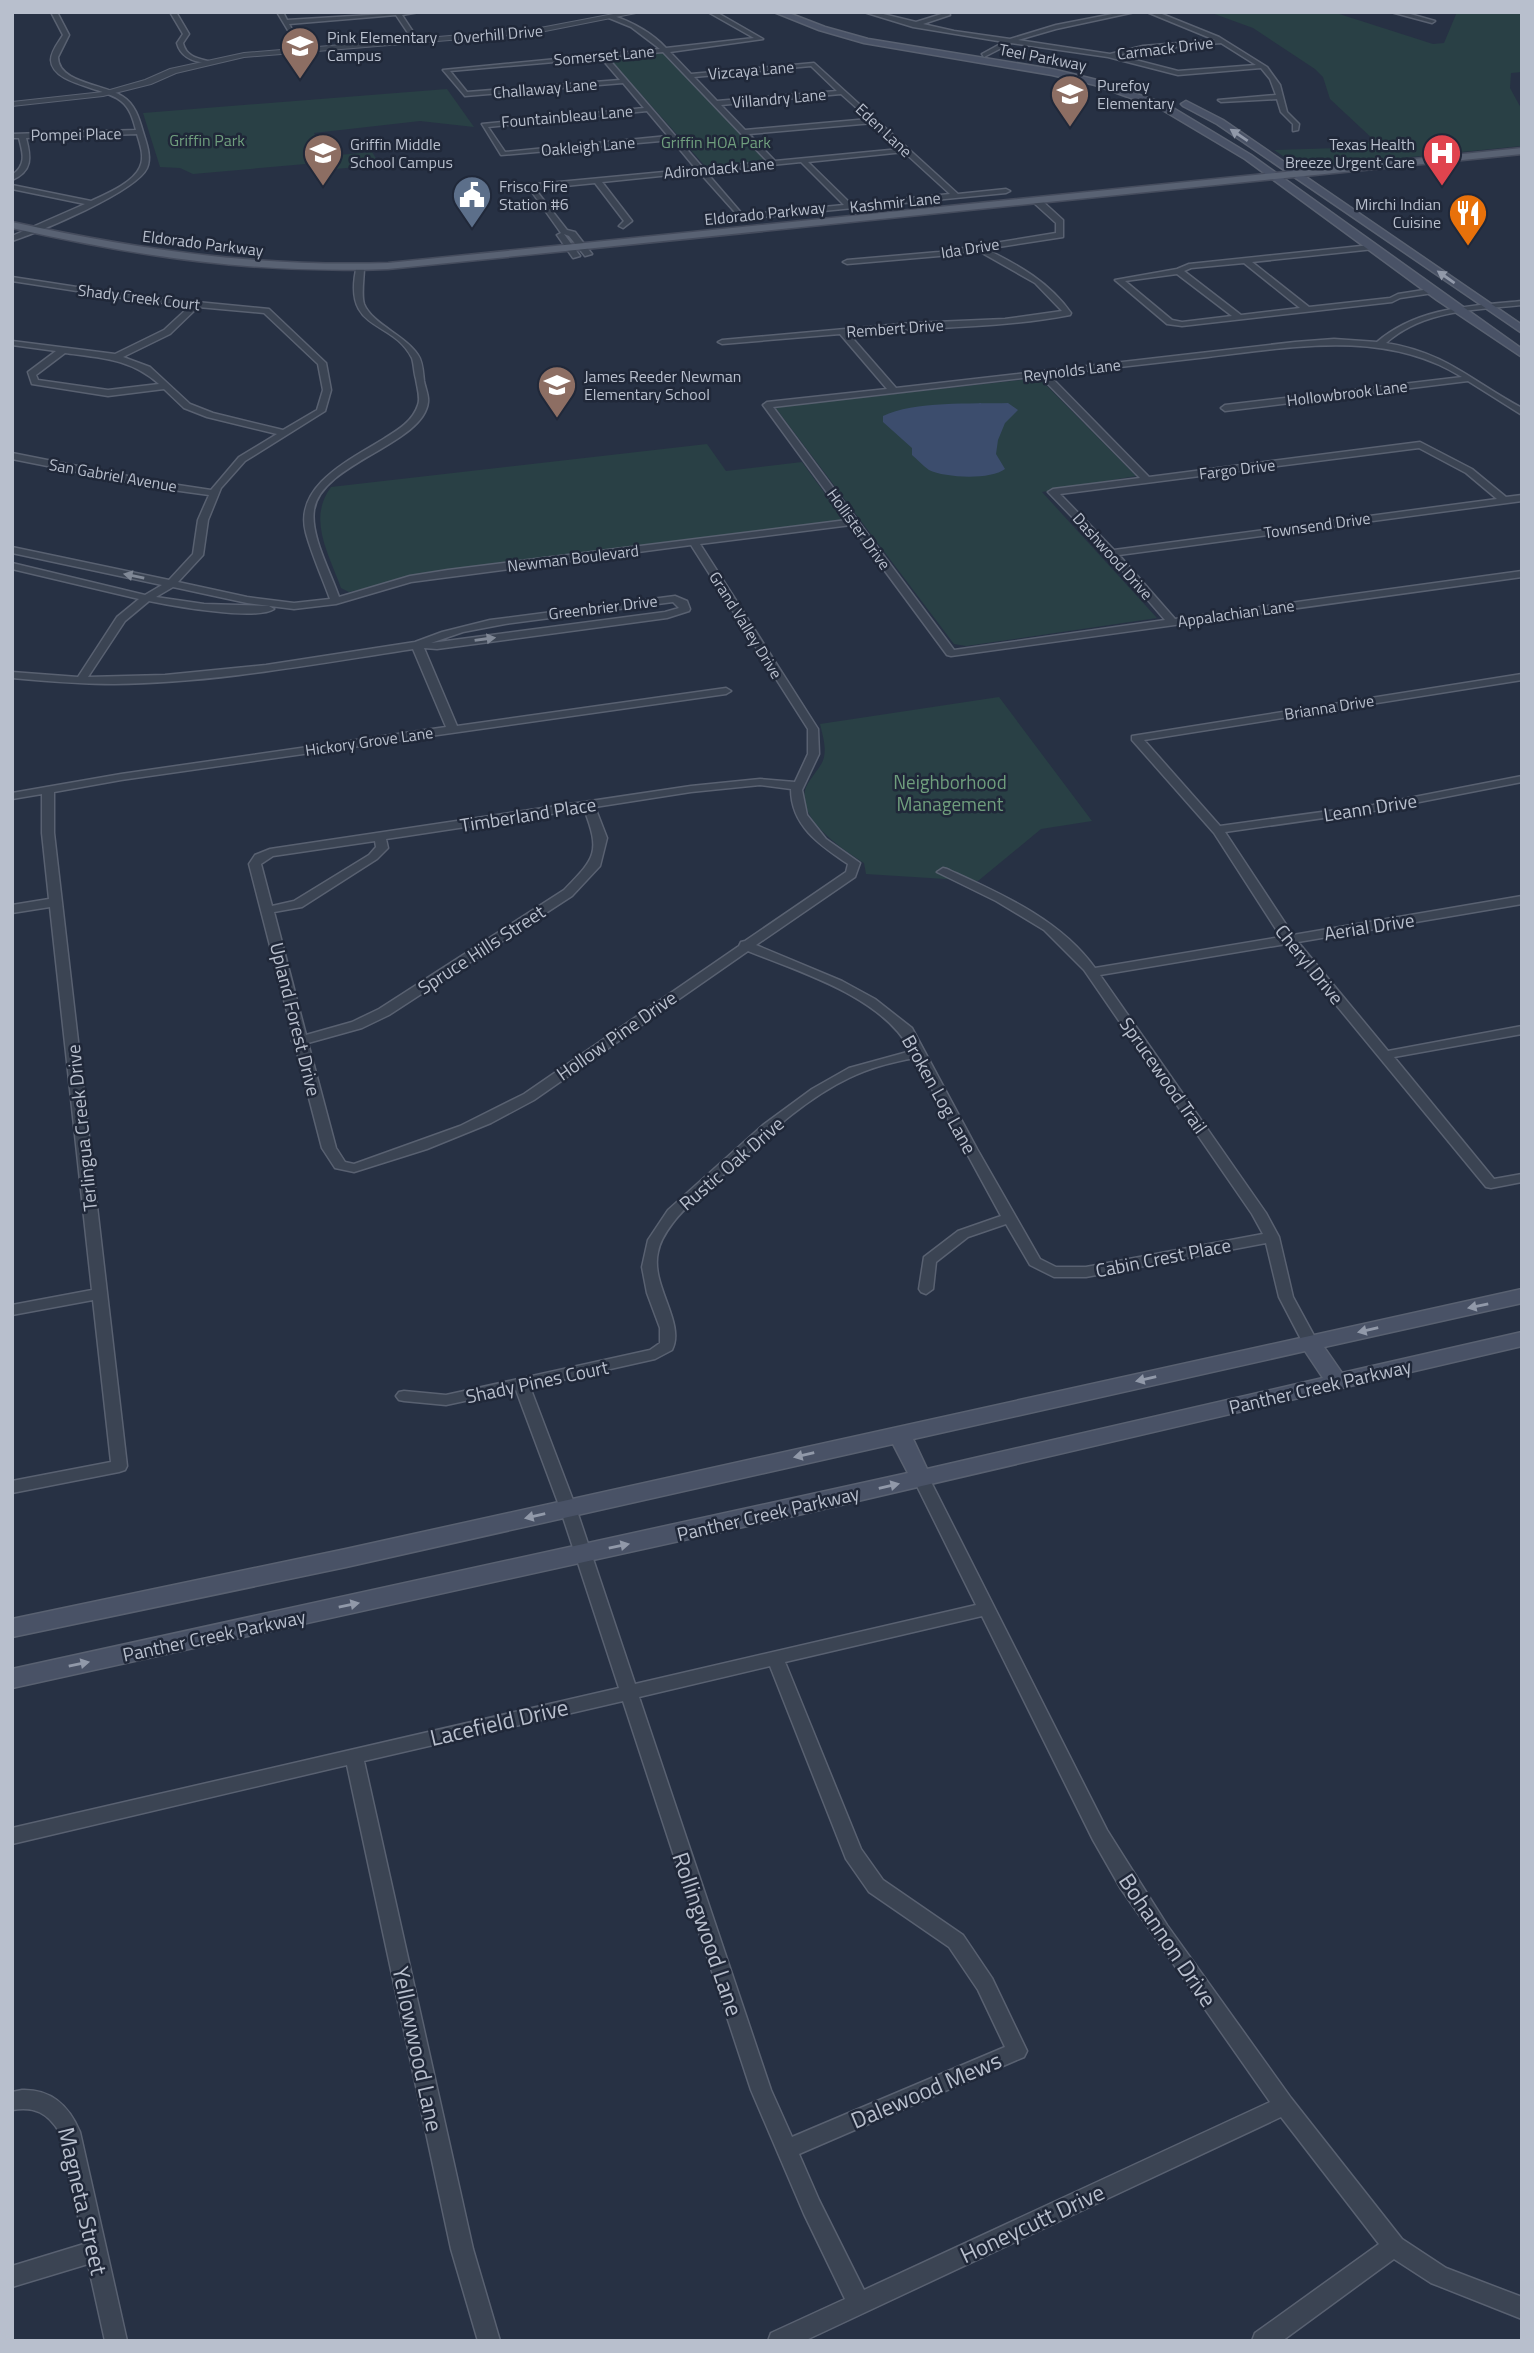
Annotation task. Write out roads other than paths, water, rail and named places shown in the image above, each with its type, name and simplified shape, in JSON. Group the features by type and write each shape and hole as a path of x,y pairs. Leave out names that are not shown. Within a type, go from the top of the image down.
{"main road":[{"name":"Teel Parkway","path":"778,12 834,34 870,43 1063,67 1140,87 1174,99 1220,122 1522,330"},
{"name":"Teel Parkway","path":"802,12 835,26 877,38 986,58 1123,91 1197,124 1522,354"},
{"path":"1123,91 1140,87"},
{"path":"1197,124 1220,122"},
{"name":"Eldorado Parkway","path":"1301,178 1522,151"},
{"path":"1490,155 1501,161"},
{"name":"Eldorado Parkway","path":"15,232 89,251 184,267 248,273 360,271 483,262 1279,180 1522,159"},
{"name":"Eldorado Parkway","path":"15,232 33,229 147,253 206,261 360,271"},
{"path":"1371,247 1398,244"},
{"path":"12,1628 568,1508 1522,1296"},
{"name":"Panther Creek Parkway","path":"12,1679 921,1478 1522,1339"},
{"path":"1310,1343 1337,1382"},
{"path":"899,1434 921,1478"}],"street":[{"path":"33,229 138,177 145,163 140,132 128,101 111,92 80,82 62,72 55,64 54,55 66,35 54,12"},
{"path":"173,12 186,34 180,43 181,51 191,58 206,62"},
{"path":"280,12 301,50"},
{"path":"286,22 416,12"},
{"name":"Overhill Drive","path":"12,104 73,99 111,92 206,62 244,55 535,31 637,12"},
{"name":"Somerset Lane","path":"465,94 446,71 448,69 760,39 711,12"},
{"path":"867,12 912,25 1108,55 1178,73 1262,66"},
{"path":"986,58 1002,43 1014,41 1029,33 1132,12"},
{"path":"1150,12 1223,41 1262,66 1272,75 1281,111 1296,124 1295,130"},
{"path":"1394,12 1432,21"},
{"path":"398,13 416,41"},
{"path":"912,25 948,14"},
{"path":"611,17 650,36 773,163"},
{"path":"1069,18 1079,22"},
{"path":"986,58 1014,44 1014,41"},
{"name":"Carmack Drive","path":"1108,55 1143,48 1223,41"},
{"path":"602,55 701,170"},
{"name":"Vizcaya Lane","path":"690,76 812,64"},
{"name":"Eden Lane","path":"812,64 956,196"},
{"name":"Challaway Lane","path":"465,94 625,81"},
{"name":"Villandry Lane","path":"716,103 843,92"},
{"path":"1221,100 1279,97"},
{"name":"Fountainbleau Lane","path":"503,154 484,124 649,109"},
{"path":"744,132 873,121"},
{"name":"Pompei Place","path":"12,136 140,132"},
{"path":"12,178 27,167 29,160 22,135"},
{"name":"Oakleigh Lane","path":"503,154 674,138"},
{"name":"Adirondack Lane","path":"579,252 561,235 564,232 541,205 530,188 532,186 906,150"},
{"path":"802,160 849,206"},
{"name":"Kashmir Lane","path":"701,170 741,217 1006,191"},
{"path":"596,179 628,221 622,226"},
{"path":"12,187 89,203"},
{"path":"15,232 74,205 89,203"},
{"name":"Ida Drive","path":"847,262 882,262 1060,235 1059,222 1040,204"},
{"name":"Rembert Drive","path":"722,342 912,325 1005,321 1068,313 1055,295 1037,278 976,247"},
{"path":"1371,247 1189,266 1179,271 1119,280 1170,322 1182,324 1392,300 1398,296 1430,291"},
{"path":"1245,260 1306,309"},
{"path":"336,601 310,531 309,511 313,498 325,483 342,469 403,431 416,418 424,403 416,359 402,341 365,314 359,301 360,271"},
{"path":"1179,271 1239,317"},
{"name":"Shady Creek Court","path":"12,279 195,305 267,311 321,363 327,390 321,411 284,433"},
{"path":"1379,345 1387,336 1409,322 1458,311 1522,303"},
{"path":"116,357 167,331 195,305"},
{"path":"843,332 893,390"},
{"name":"Reynolds Lane","path":"766,405 1318,342 1379,345 1419,353 1451,367 1522,412"},
{"path":"12,343 116,357 147,369 187,406 210,415 284,433"},
{"path":"65,349 31,374 35,382 108,393 167,386"},
{"path":"1042,373 1147,480"},
{"name":"Hollowbrook Lane","path":"1226,408 1468,379"},
{"name":"Hollister Drive","path":"766,405 951,653"},
{"path":"81,680 121,618 148,597 171,584 198,555 202,520 215,493 242,459 284,433"},
{"name":"Fargo Drive","path":"1053,492 1420,445 1468,471 1504,500"},
{"name":"San Gabriel Avenue","path":"12,456 158,485 215,493"},
{"name":"Dashwood Drive","path":"1053,492 1112,553 1172,622"},
{"name":"Townsend Drive","path":"1112,553 1522,498"},
{"name":"Newman Boulevard","path":"12,566 148,597 238,611 336,601 423,577 854,522"},
{"name":"Grand Valley Drive","path":"694,543 792,708 813,729 817,746 809,768 798,786"},
{"name":"Newman Boulevard","path":"12,550 215,593 294,606"},
{"path":"57,576 78,564"},
{"name":"Appalachian Lane","path":"951,653 1522,574"},
{"path":"194,605 201,598 215,593"},
{"name":"Greenbrier Drive","path":"12,675 138,681 201,676 417,645 437,646 667,615 685,609 683,603 675,599 559,612 477,625 439,634 417,645"},
{"path":"559,612 569,628"},
{"path":"417,645 453,730"},
{"name":"Brianna Drive","path":"1136,738 1522,677"},
{"name":"Hickory Grove Lane","path":"12,796 130,775 726,691"},
{"name":"Cheryl Drive","path":"1136,738 1218,830 1251,879 1264,906 1289,939 1491,1184 1522,1178"},
{"name":"Leann Drive","path":"1218,830 1373,808 1522,779"},
{"name":"Timberland Place","path":"259,858 270,853 588,804 760,782 798,786"},
{"name":"Hollow Pine Drive","path":"354,1168 445,1140 493,1119 529,1097 850,874 854,863 822,841 801,816 796,790 798,786"},
{"name":"Terlingua Creek Drive","path":"12,1487 119,1466 48,832 48,790"},
{"name":"Spruce Hills Street","path":"299,1041 357,1025 384,1012 568,893 594,866 601,838 588,804"},
{"path":"268,910 298,904 373,857 382,848 380,837"},
{"name":"Upland Forest Drive","path":"259,858 255,864 329,1148 340,1165 354,1168"},
{"name":"Sprucewood Trail","path":"943,872 1000,898 1048,927 1091,973 1132,1026 1259,1213 1272,1237 1286,1297 1310,1343"},
{"name":"Aerial Drive","path":"1091,973 1522,900"},
{"path":"12,909 56,902"},
{"name":"Broken Log Lane","path":"745,945 838,984 870,1002 907,1031 1035,1262 1054,1272"},
{"path":"1385,1055 1522,1030"},
{"name":"Rustic Oak Drive","path":"667,1346 670,1334 649,1284 648,1269 650,1252 661,1227 677,1208 776,1122 834,1081 873,1063 919,1053"},
{"path":"926,1289 929,1259 963,1234 1010,1218"},
{"name":"Cabin Crest Place","path":"1054,1272 1086,1272 1272,1237"},
{"path":"12,1310 99,1294"},
{"name":"Shady Pines Court","path":"404,1396 446,1400 642,1359 667,1346"},
{"name":"Rollingwood Lane","path":"522,1385 568,1508 761,2090 785,2150 859,2303"},
{"name":"Bohannon Drive","path":"921,1478 1100,1835 1128,1883 1284,2105 1394,2246 1429,2272 1522,2308"},
{"name":"Lacefield Drive","path":"12,1836 986,1609"},
{"name":"Dalewood Mews","path":"775,1658 853,1853 876,1886 956,1941 985,1984 1017,2051 785,2150"},
{"name":"Yellowwood Lane","path":"354,1756 459,2235 489,2341"},
{"name":"Magneta Street","path":"12,2101 35,2099 52,2104 63,2116 70,2132 116,2341"},
{"name":"Honeycutt Drive","path":"779,2341 1284,2105"},
{"path":"1263,2341 1394,2246"},
{"path":"12,2277 95,2251"}],"water":[{"path":"1008,403 1018,410 1005,423 998,440 996,454 1005,469 989,475 956,476 929,470 912,455 912,448 883,422 883,416 910,408 944,404"}],"place":[{"name":"Pink Elementary Campus","path":"300,80"},
{"name":"Purefoy Elementary","path":"1070,128"},
{"name":"Griffin Middle School Campus","path":"323,187"},
{"name":"Texas Health Breeze Urgent Care","path":"1442,187"},
{"name":"Frisco Fire Station #6","path":"472,229"},
{"name":"Mirchi Indian Cuisine","path":"1468,247"},
{"name":"James Reeder Newman Elementary School","path":"557,419"}],"park label":[{"name":"Griffin Park","path":"207,140"},
{"name":"Griffin HOA Park","path":"716,142"},
{"name":"Neighborhood Management","path":"950,792"}]}
